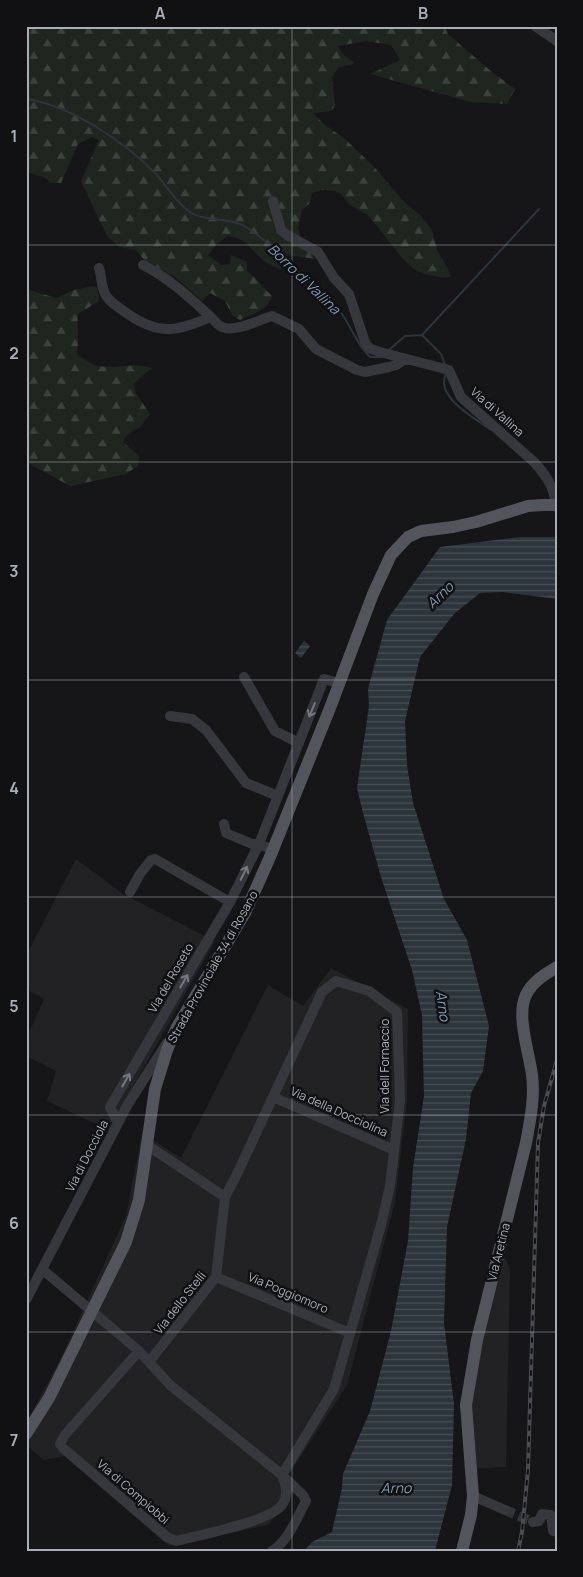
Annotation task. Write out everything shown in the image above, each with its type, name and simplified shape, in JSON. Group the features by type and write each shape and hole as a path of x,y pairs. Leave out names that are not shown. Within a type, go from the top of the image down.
{"main road":[{"name":"Strada Provinciale 34 di Rosano","path":"26,1434 49,1398 126,1242 139,1200 155,1089 167,1050 177,1027 245,914 273,850 383,569 391,555 408,538 421,531 476,522 528,506 554,505"},
{"name":"Via Aretina","path":"462,1551 471,1515 472,1496 466,1405 478,1340 526,1143 531,1114 532,1075 522,1014 523,1003 533,985 557,966"}],"street":[{"path":"534,26 557,41"},
{"name":"Via di Vallina","path":"272,201 281,230 318,252 334,278 348,294 366,345 371,349 446,369 461,397 544,473 554,491 554,505"},
{"path":"143,265 176,286 223,328 238,328 272,316 299,329 316,349 357,370 365,372 389,367 405,359"},
{"path":"99,268 106,297 138,321 157,329 172,329 194,324 211,317"},
{"path":"244,677 275,732 299,743"},
{"name":"Via del Roseto","path":"118,1123 110,1107 230,902 259,844 324,679 340,682"},
{"path":"170,716 192,719 206,730 246,783 278,796"},
{"path":"224,824 226,832 252,844 259,844 273,850"},
{"path":"130,892 140,874 151,860 156,859 230,902"},
{"name":"Via dell Fornaccio","path":"224,1197 237,1174 322,992 336,981 369,991 397,1012 400,1100 390,1186 381,1224 334,1389 282,1475"},
{"name":"Via di Docciola","path":"26,1300 118,1123 177,1027"},
{"name":"Via della Docciolina","path":"273,1097 394,1150"},
{"path":"147,1145 224,1197"},
{"name":"Via dello Stelli","path":"149,1362 216,1277 224,1197"},
{"path":"43,1270 139,1351 170,1385 282,1475 303,1495 306,1501 293,1526 272,1551"},
{"name":"Via Poggiomoro","path":"216,1277 350,1333"},
{"name":"Via di Compiobbi","path":"139,1351 64,1436 60,1444 63,1448 167,1537 176,1541 251,1522 278,1508 282,1504 286,1491 282,1475"},
{"path":"472,1496 505,1510"},
{"path":"533,1522 539,1521 542,1514 551,1515 553,1531 557,1532"}],"shaded area":[{"path":"76,859 123,894 215,941 109,1130 47,1101 56,1071 26,1056 26,1039 44,999 26,989 26,956"},
{"path":"331,968 408,1009 407,1101 395,1202 347,1385 288,1476 298,1488 268,1525 169,1546 64,1456 44,1460 26,1445 26,1423 59,1362 126,1216 142,1133 181,1158 268,985 303,1006"},
{"path":"498,1238 510,1270 506,1467 468,1469 462,1402"}],"green space":[{"path":"26,26 444,26 448,34 515,89 507,104 471,102 370,74 400,60 391,45 366,41 338,46 342,54 355,63 338,68 332,77 335,104 332,111 313,113 324,124 345,139 375,168 405,203 421,216 432,230 438,252 451,277 424,274 414,269 403,259 369,216 349,204 341,194 335,191 321,190 312,193 310,203 302,210 298,229 301,238 316,259 287,255 283,270 264,261 240,239 227,236 208,255 221,265 230,264 231,255 247,262 247,270 272,296 264,308 240,320 233,316 225,301 210,293 202,301 175,277 144,260 136,250 119,247 107,236 81,181 99,140 92,137 78,144 61,183 51,183 44,177 26,172"},
{"path":"93,286 98,288 99,301 78,314 77,355 96,366 136,365 152,368 134,383 135,392 150,414 141,426 127,435 123,442 139,456 138,466 126,474 70,486 26,462 26,289 56,298 74,290"}],"water":[{"name":"Arno","path":"521,537 557,537 557,599 503,592 480,593 454,614 420,657 405,721 407,765 413,803 444,899 467,940 489,1026 483,1071 471,1093 466,1139 447,1227 444,1323 454,1404 452,1485 435,1551 304,1551 312,1542 332,1532 342,1488 343,1474 370,1411 391,1331 408,1241 413,1168 424,1096 422,1015 412,970 381,877 357,788 369,706 368,689 387,620 440,547"},
{"path":"304,641 310,646 301,658 295,653"}],"waterway":[{"path":"26,90 29,99"},
{"name":"Borro di Vallina","path":"26,99 61,109 113,138 156,174 177,200 191,213 204,218 240,224 253,231 330,298 370,357 381,357"},
{"path":"422,335 539,209"},
{"name":"Borro di Vallina","path":"389,350 405,336 422,335 441,354 445,365"},
{"name":"Borro di Vallina","path":"446,372 444,384 450,398 491,430"},
{"name":"Borro di Vallina","path":"555,511 557,515"}],"tunnel":[{"path":"505,1510 533,1522"}],"railway":[{"path":"518,1551 522,1532 528,1470 538,1143 544,1106 557,1060"}]}
